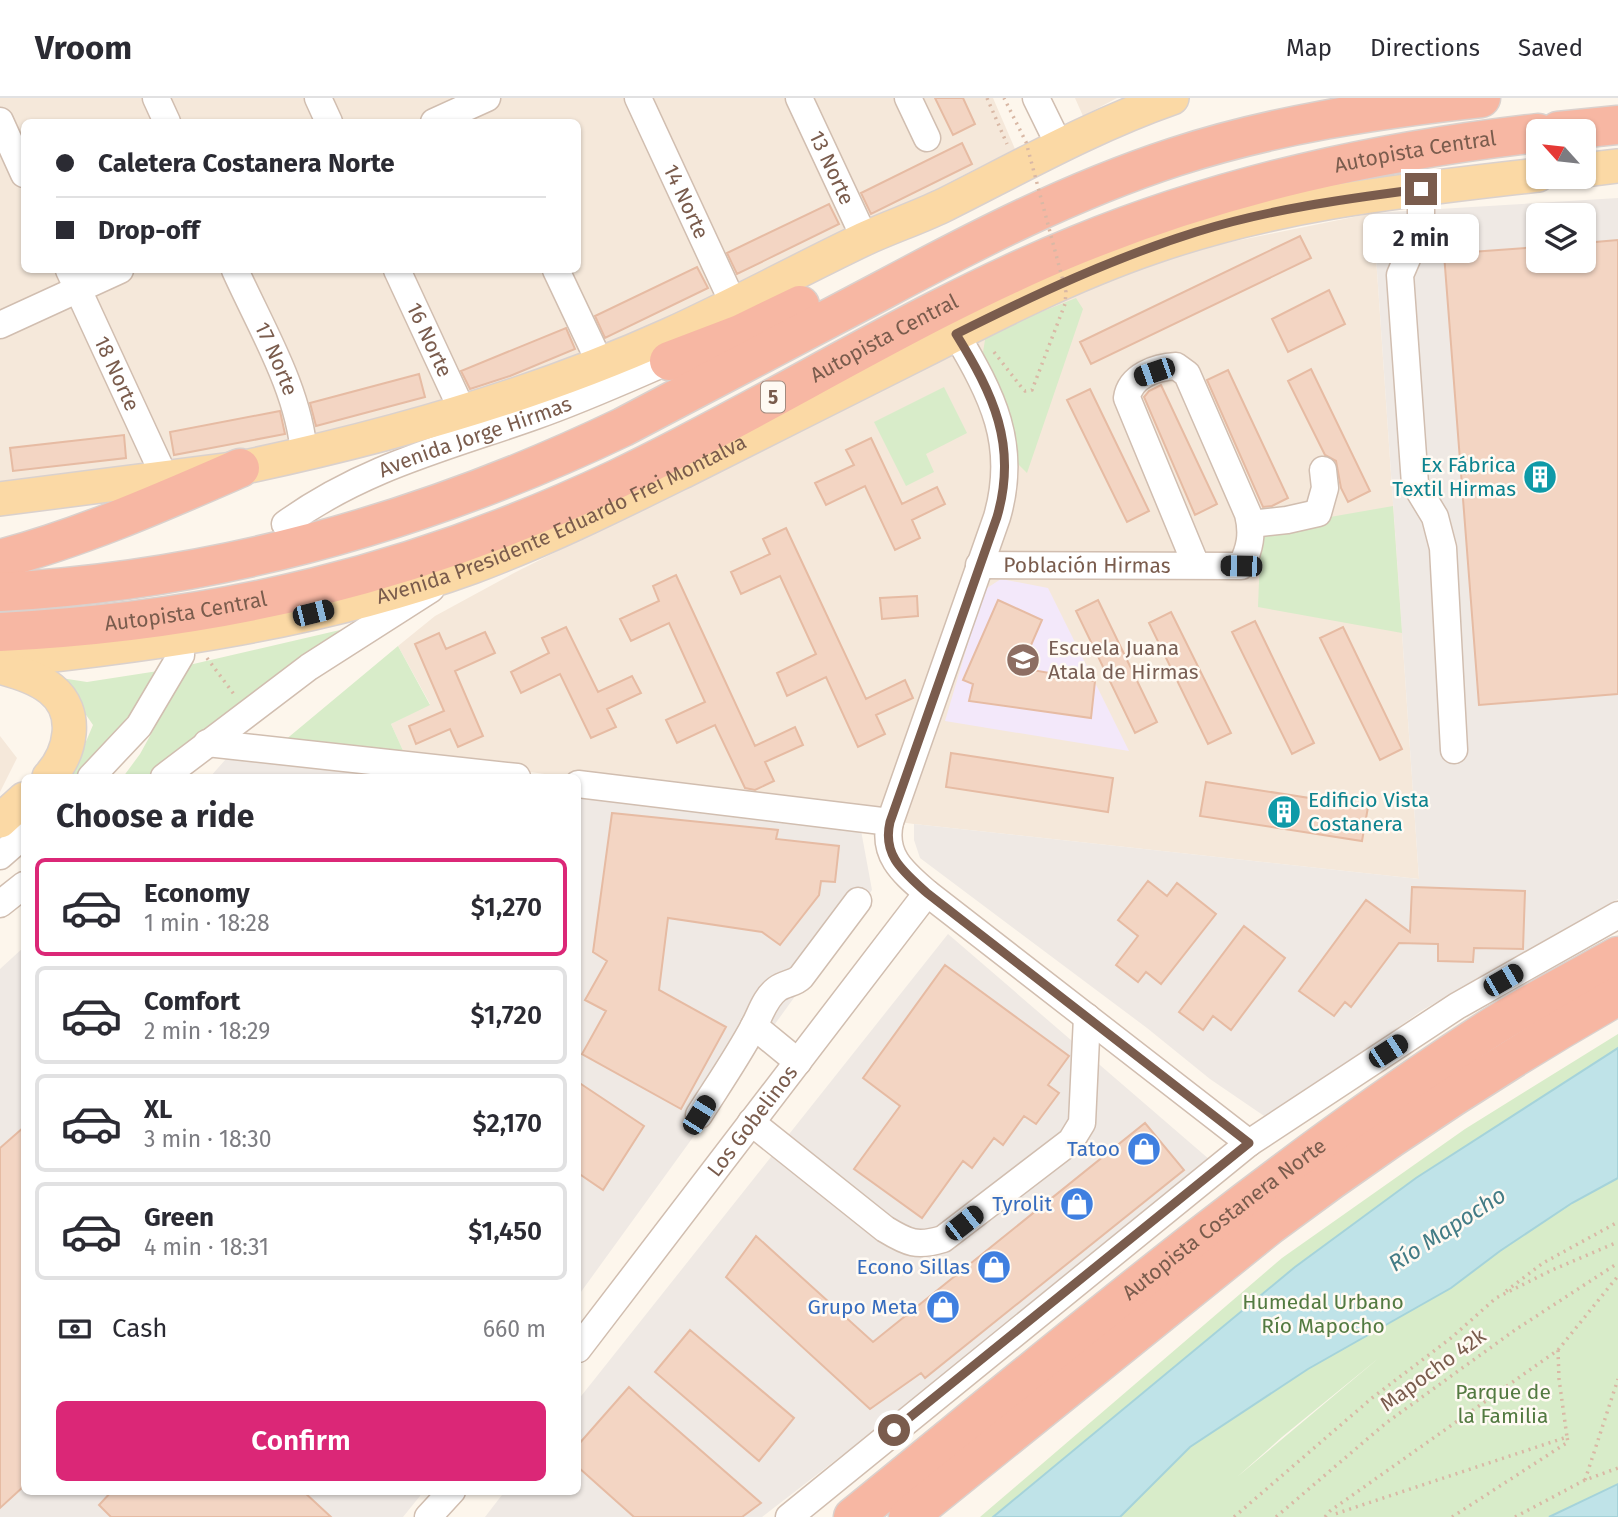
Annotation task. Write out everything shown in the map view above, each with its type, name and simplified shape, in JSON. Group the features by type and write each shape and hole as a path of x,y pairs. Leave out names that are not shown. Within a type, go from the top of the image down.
{"highway":[{"name":"Autopista Central","path":"0,592 133,580 242,561 356,532 466,495 552,460 623,426 988,234 1097,186 1217,145 1326,121 1481,98"},
{"path":"1596,127 1618,125"},
{"name":"Autopista Central","path":"0,632 97,625 216,610 328,586 416,560 501,530 620,477 1007,274 1149,217 1241,187 1339,163 1526,136"},
{"path":"669,361 740,334 893,262 988,234"},
{"path":"0,559 52,544 121,518 240,468"},
{"name":"Autopista Costanera Norte","path":"853,1517 1300,1159 1473,1039 1618,956"},
{"name":"Autopista Costanera Norte","path":"908,1517 1270,1225 1376,1147 1480,1078 1618,996"}],"main road":[{"path":"0,499 240,468 304,454 462,410 600,363 667,336 865,239 936,209 1105,124 1172,98"},
{"path":"1596,169 1618,166"},
{"name":"Avenida Presidente Eduardo Frei Montalva","path":"0,661 186,646 405,588 528,545 613,506 956,334 1090,271 1198,232 1298,207 1526,176"},
{"path":"669,361 870,250 936,209"},
{"path":"0,667 45,685 57,695 66,709 70,727 69,740 59,763 50,774"},
{"path":"0,821 21,802"}],"street":[{"path":"156,98 166,119"},
{"path":"318,98 328,119"},
{"name":"14 Norte","path":"638,98 734,304"},
{"name":"13 Norte","path":"799,98 865,239"},
{"path":"908,98 927,138"},
{"path":"1036,98 1060,147"},
{"path":"443,119 483,105"},
{"path":"0,121 21,167"},
{"path":"1421,189 1421,226 1400,275 1415,484 1435,517 1443,548 1454,750"},
{"path":"0,326 73,279 104,273"},
{"name":"17 Norte","path":"236,273 292,395 304,454"},
{"name":"16 Norte","path":"398,273 462,410"},
{"path":"557,273 600,363"},
{"name":"18 Norte","path":"73,279 165,478"},
{"path":"956,334 986,386 995,408 1004,447 1005,475 1002,500 890,822 888,841 893,859 927,893 1249,1143"},
{"name":"Avenida Jorge Hirmas","path":"285,524 331,493 376,471 562,406 669,361"},
{"name":"Población Hirmas","path":"979,565 1241,566 1250,546 1251,524 1248,514 1185,371 1172,366 1136,378 1128,391 1129,405 1196,565"},
{"path":"1251,524 1318,513 1325,488 1323,470"},
{"path":"168,774 329,653 470,567"},
{"path":"94,774 139,726 186,646"},
{"path":"207,743 490,774"},
{"path":"581,784 890,822"},
{"path":"0,856 21,838"},
{"path":"0,904 21,887"},
{"name":"Los Gobelinos","path":"581,1345 927,893"},
{"path":"699,1115 754,1026 764,1003 776,989 795,983 801,978 858,901"},
{"path":"789,1517 1249,1143 1457,1006 1618,915"},
{"path":"751,1122 886,1229 904,1241 924,1245 943,1239 1071,1141 1082,1123 1087,1017"},
{"path":"754,1026 798,1062"},
{"path":"428,1517 448,1495"}],"path":[{"path":"987,98 1007,145"},
{"path":"994,352 1022,388 1025,391 1031,390 1066,299 1026,142 1004,98"},
{"path":"186,646 248,713"},
{"path":"1234,1517 1372,1398 1451,1338 1496,1298 1544,1263 1618,1222"},
{"path":"1496,1298 1618,1242"},
{"name":"Mapocho 42k","path":"1276,1517 1386,1423 1515,1330 1618,1263"},
{"path":"1332,1514 1558,1350 1618,1276"},
{"path":"1452,1517 1568,1441 1559,1379 1558,1350"},
{"path":"1585,1480 1618,1379"},
{"path":"1325,1517 1567,1437"},
{"path":"1515,1517 1585,1480 1618,1468"}],"shaded area":[{"path":"0,98 993,98 1015,149 731,293 525,379 309,443 0,487"},
{"path":"1075,98 1117,98 1083,116"},
{"path":"1618,198 1618,899 1421,1011 1270,1120 1210,1079 1147,1028 920,858 914,840 914,824 1419,879 1373,213 1526,204 1526,273 1596,273 1596,203 1536,203"},
{"path":"1373,213 1419,879 914,824 581,779 581,774 545,774 405,755 391,724 430,704 398,646 435,616 514,573 817,420 1116,273 1216,245"},
{"name":"Escuela Juana Atala de Hirmas","path":"1001,579 1048,588 1129,751 945,721 981,599 987,588"},
{"path":"0,736 17,758 0,792"},
{"path":"234,750 433,774 213,774"},
{"path":"581,791 860,825 872,890 581,1292"},
{"path":"948,934 1217,1166 762,1517 485,1517 502,1495 581,1495 581,1396"},
{"path":"21,950 21,1495 421,1495 403,1517 0,1517 0,969"}],"green space":[{"path":"1076,298 1083,309 1027,473 1018,464 1009,413 983,352 986,334"},
{"path":"944,387 967,433 926,454 934,472 906,486 874,422"},
{"path":"1393,506 1402,633 1258,607 1261,529"},
{"path":"340,630 155,774 125,774 140,754 189,665"},
{"path":"398,646 430,705 391,724 405,755 284,741"},
{"path":"158,671 119,735 78,774 72,774 93,725 61,678 87,682"},
{"name":"Parque de la Familia","path":"1618,1034 1618,1517 980,1517 1282,1258 1465,1129","holes":["1380,1357 1237,1477 1282,1437"]}],"water":[{"name":"Humedal Urbano Río Mapocho","path":"1618,1048 1618,1178 1572,1203 1500,1251 1451,1288 1308,1369 1190,1447 1120,1517 993,1517 1295,1267 1416,1178"},
{"path":"1618,1484 1618,1517 1549,1517"}],"building":[{"path":"935,98 963,98 975,124 953,135"},
{"path":"962,143 972,164 871,214 861,193"},
{"path":"829,204 839,224 737,274 727,253"},
{"path":"1300,236 1311,258 1091,364 1080,342"},
{"name":"Ex Fábrica Textil Hirmas","path":"1618,240 1618,694 1479,705 1444,254 1526,248 1526,273 1596,273 1596,242"},
{"path":"697,267 708,288 605,338 595,316"},
{"path":"1329,290 1345,324 1288,352 1272,319"},
{"path":"566,328 575,349 470,389 461,371"},
{"path":"1311,369 1370,491 1348,502 1341,488 1336,461 1325,455 1288,381"},
{"path":"1228,370 1288,498 1272,506 1263,507 1207,380"},
{"path":"419,374 425,397 316,426 310,403"},
{"path":"1161,385 1217,504 1195,515 1144,397"},
{"path":"1090,389 1149,511 1127,522 1067,400"},
{"path":"280,411 285,434 174,455 170,432"},
{"path":"124,435 126,458 13,471 10,448"},
{"path":"871,438 902,504 937,487 945,504 912,520 920,538 895,550 865,486 826,505 815,483 854,465 846,450"},
{"path":"786,528 866,699 905,680 913,698 876,715 885,734 858,747 826,677 787,696 777,673 816,654 780,576 741,594 731,572 770,554 763,539"},
{"path":"676,575 755,746 795,727 803,745 765,762 774,781 755,790 745,788 715,725 677,743 666,720 705,702 669,623 631,641 620,619 659,601 653,586"},
{"path":"917,596 918,616 882,619 880,598"},
{"path":"998,600 1042,620 1021,668 1095,681 1091,718 969,701 973,684 963,680"},
{"path":"1098,600 1157,722 1135,733 1076,611"},
{"path":"1171,612 1231,733 1208,744 1149,623"},
{"path":"1255,621 1314,743 1292,754 1232,632"},
{"path":"566,627 598,692 632,676 641,693 607,709 616,727 591,738 560,674 521,693 511,672 549,653 542,638"},
{"path":"1343,627 1402,749 1380,760 1320,638"},
{"path":"485,632 495,653 455,671 483,736 458,747 450,729 416,744 409,726 444,711 415,644 439,633 446,649"},
{"path":"951,753 1113,778 1108,812 946,787"},
{"name":"Edificio Vista Costanera","path":"1206,782 1368,807 1362,841 1200,816"},
{"path":"612,813 778,830 776,839 839,846 835,882 821,881 819,895 780,945 762,932 668,918 659,990 726,1027 681,1109 582,1054 606,1011 585,1000 607,961 593,952"},
{"path":"1148,881 1167,896 1177,883 1216,914 1161,984 1146,972 1138,982 1116,965 1138,936 1118,920"},
{"path":"1412,887 1525,891 1523,949 1474,948 1473,962 1438,961 1438,944 1399,943 1351,1007 1345,1002 1334,1016 1299,991 1366,900 1410,932"},
{"path":"1244,926 1285,958 1231,1030 1213,1016 1203,1030 1179,1012"},
{"path":"945,965 1069,1056 1048,1085 1059,1093 1036,1124 1024,1116 1003,1145 994,1138 972,1168 963,1161 922,1218 854,1169 900,1106 863,1078"},
{"path":"581,1084 644,1126 603,1190 581,1175"},
{"path":"1145,1123 1184,1170 925,1378 921,1373 870,1409 726,1277 756,1236 873,1342"},
{"path":"21,1130 21,1489 0,1508 0,1148"},
{"path":"690,1330 794,1418 759,1461 655,1372"},
{"path":"629,1387 761,1503 742,1517 634,1517 581,1470 581,1442"},
{"path":"108,1495 307,1495 331,1517 111,1517 99,1505"}],"place":[{"name":"Ex Fábrica Textil Hirmas","path":"1540,477"},
{"name":"Escuela Juana Atala de Hirmas","path":"1023,660"},
{"name":"Edificio Vista Costanera","path":"1284,812"},
{"name":"Tatoo","path":"1144,1149"},
{"name":"Tyrolit","path":"1077,1204"},
{"name":"Econo Sillas","path":"994,1267"},
{"name":"Grupo Meta","path":"943,1307"}],"route":[{"path":"894,1430 1249,1143 927,893 893,859 888,841 890,822 1002,500 1005,466 1001,427 986,386 956,334 1054,286 1198,232 1298,207 1421,189"}],"water label":[{"name":"Río Mapocho","path":"1447,1229"}]}
